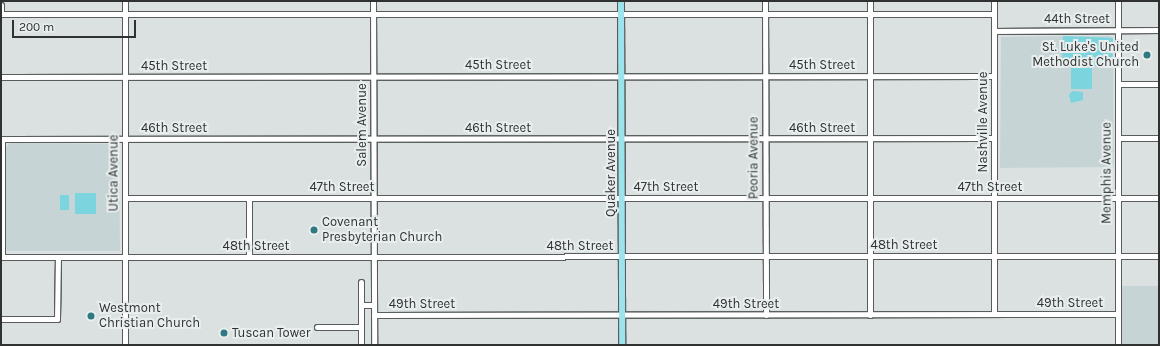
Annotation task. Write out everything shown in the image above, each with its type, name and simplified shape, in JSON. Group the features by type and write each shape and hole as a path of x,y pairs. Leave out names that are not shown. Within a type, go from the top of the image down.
{"main road":[{"name":"Quaker Avenue","path":"621,1 622,345"}],"street":[{"name":"Utica Avenue","path":"125,1 125,345"},
{"name":"Salem Avenue","path":"373,1 374,345"},
{"name":"Peoria Avenue","path":"765,1 766,315"},
{"path":"870,1 870,315"},
{"name":"Nashville Avenue","path":"994,1 994,314"},
{"name":"Memphis Avenue","path":"1118,1 1118,345"},
{"path":"1,5 1,14 994,14"},
{"name":"44th Street","path":"994,30 1159,30"},
{"name":"45th Street","path":"1,77 994,76"},
{"path":"1118,84 1159,84"},
{"name":"46th Street","path":"1,139 994,138"},
{"path":"1118,138 1159,138"},
{"path":"1,139 1,257"},
{"name":"47th Street","path":"126,198 1159,198"},
{"path":"249,198 249,257"},
{"name":"48th Street","path":"1,257 1159,256"},
{"path":"1,319 58,319 58,257"},
{"path":"361,282 362,345"},
{"path":"361,305 374,305"},
{"name":"49th Street","path":"374,315 1118,314"},
{"path":"317,327 361,328"}],"shaded area":[{"path":"1063,36 1113,38 1112,67 1062,65"},
{"path":"1109,36 1113,38 1114,167 1000,168 1001,37"},
{"path":"1071,68 1092,68 1092,89 1071,89"},
{"path":"1072,91 1083,92 1083,100 1071,103 1069,95"},
{"path":"10,143 119,144 120,251 8,251 5,248 5,148"},
{"path":"75,193 96,193 96,214 75,214"},
{"path":"60,195 69,195 69,210 60,210"},
{"path":"1122,286 1159,286 1159,345 1122,345"}],"place":[{"name":"St. Luke's United Methodist Church","path":"1147,55"},
{"name":"Covenant Presbyterian Church","path":"314,230"},
{"name":"Westmont Christian Church","path":"91,316"},
{"name":"Tuscan Tower","path":"224,333"}]}
